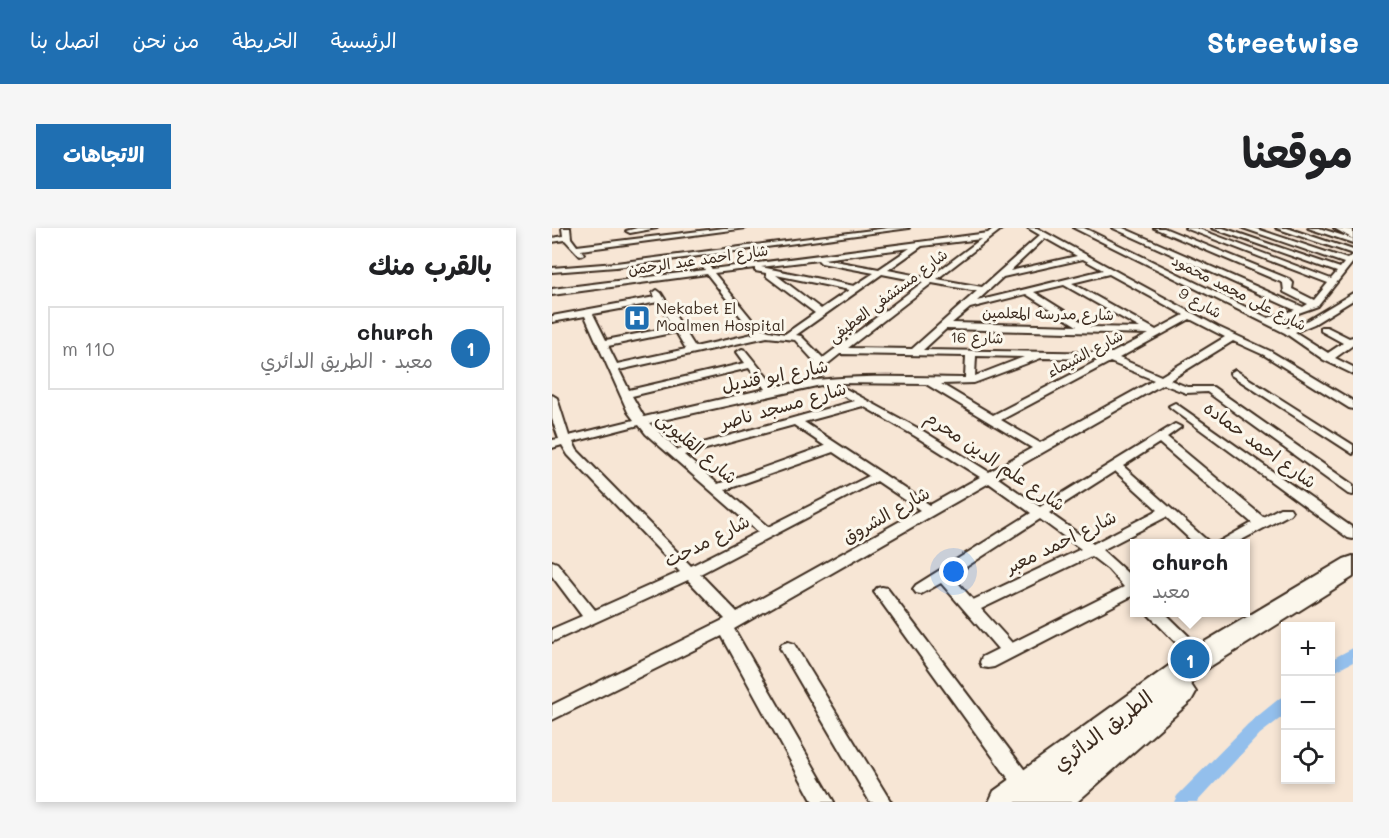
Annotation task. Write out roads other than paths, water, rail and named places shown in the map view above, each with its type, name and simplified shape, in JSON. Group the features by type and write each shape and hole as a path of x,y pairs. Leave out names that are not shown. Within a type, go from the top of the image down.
{"highway":[{"path":"1340,228 1353,236"},
{"name":"الطريق الدائري","path":"1035,794 1202,658 1353,565"},
{"name":"الطريق الدائري","path":"1035,794 1197,679 1353,580"}],"street":[{"path":"566,228 567,238 577,248 582,260"},
{"path":"630,231 653,228"},
{"path":"577,248 742,228"},
{"path":"553,265 848,228"},
{"path":"553,265 704,254 905,228"},
{"name":"شارع مستشفى العطيفى","path":"821,364 999,228"},
{"name":"شارع 9","path":"1032,228 1232,337 1267,352 1353,406"},
{"name":"شارع على محمد محمود","path":"1078,228 1288,331 1328,358 1353,371"},
{"path":"1117,228 1303,310"},
{"path":"1158,228 1286,281 1289,283 1287,290 1316,304"},
{"path":"1189,228 1333,282"},
{"path":"1216,228 1342,271"},
{"path":"1247,228 1351,260 1316,304 1268,321"},
{"path":"1280,228 1353,252"},
{"path":"1312,228 1353,241"},
{"path":"831,229 854,253"},
{"name":"شارع احمد عبد الرحمن","path":"552,292 991,235"},
{"path":"915,352 1045,235"},
{"path":"552,240 567,238"},
{"path":"788,336 921,243"},
{"path":"704,254 709,272 755,329 767,334 800,340 821,364 819,381"},
{"path":"1000,275 1084,257"},
{"path":"810,259 983,290"},
{"path":"747,267 856,289"},
{"path":"765,271 821,313"},
{"path":"966,306 1110,271"},
{"path":"648,280 692,350"},
{"path":"1065,282 1154,332"},
{"path":"1027,291 1088,330"},
{"path":"1288,331 1311,322 1353,296"},
{"path":"552,319 660,299"},
{"name":"شارع القليوبى","path":"588,313 641,422 767,533"},
{"name":"شارع الشيماء","path":"993,420 1154,332 1191,315"},
{"name":"شارع مدرسه المعلمين","path":"943,326 1008,340 1088,330 1154,332"},
{"path":"602,344 679,329"},
{"path":"1324,329 1351,341 1328,358"},
{"path":"613,368 767,334"},
{"name":"شارع الشروق","path":"552,713 730,624 1162,380 1232,337"},
{"name":"شارع 16","path":"839,351 971,352 1008,340 1041,354 1112,357"},
{"path":"742,352 772,391"},
{"path":"970,381 971,352"},
{"name":"شارع ابو قنديل","path":"559,442 819,381 970,381 1041,354"},
{"path":"1112,357 1190,391 1209,389 1353,491"},
{"path":"626,394 752,364"},
{"path":"1235,373 1353,450"},
{"name":"شارع علم الدين محرم","path":"819,381 888,413 988,478 1092,550 1126,578 1130,584"},
{"path":"928,381 1041,448"},
{"path":"552,398 559,442 572,452 690,573 730,624 824,802"},
{"name":"شارع مسجد ناصر","path":"676,454 865,402"},
{"name":"شارع احمد حماده","path":"1175,406 1353,535"},
{"path":"795,421 930,511"},
{"path":"921,589 1175,427"},
{"path":"1159,437 1261,523"},
{"path":"717,489 834,447"},
{"path":"1115,465 1199,539"},
{"name":"شارع مدحت","path":"552,636 690,573 878,477"},
{"name":"شارع احمد معبر","path":"971,607 1092,550 1167,511"},
{"path":"1230,539 1285,511"},
{"path":"554,572 593,618"},
{"path":"943,575 1010,652"},
{"path":"882,592 1035,794"},
{"path":"988,662 1130,592"},
{"path":"1159,617 1202,658"},
{"path":"788,648 881,802"}],"waterway":[{"path":"1335,665 1353,654"},
{"path":"1184,802 1254,729 1281,707"}],"place":[{"name":"Nekabet El Moalmen Hospital","path":"637,318"},
{"name":"church","path":"1190,659"}]}
